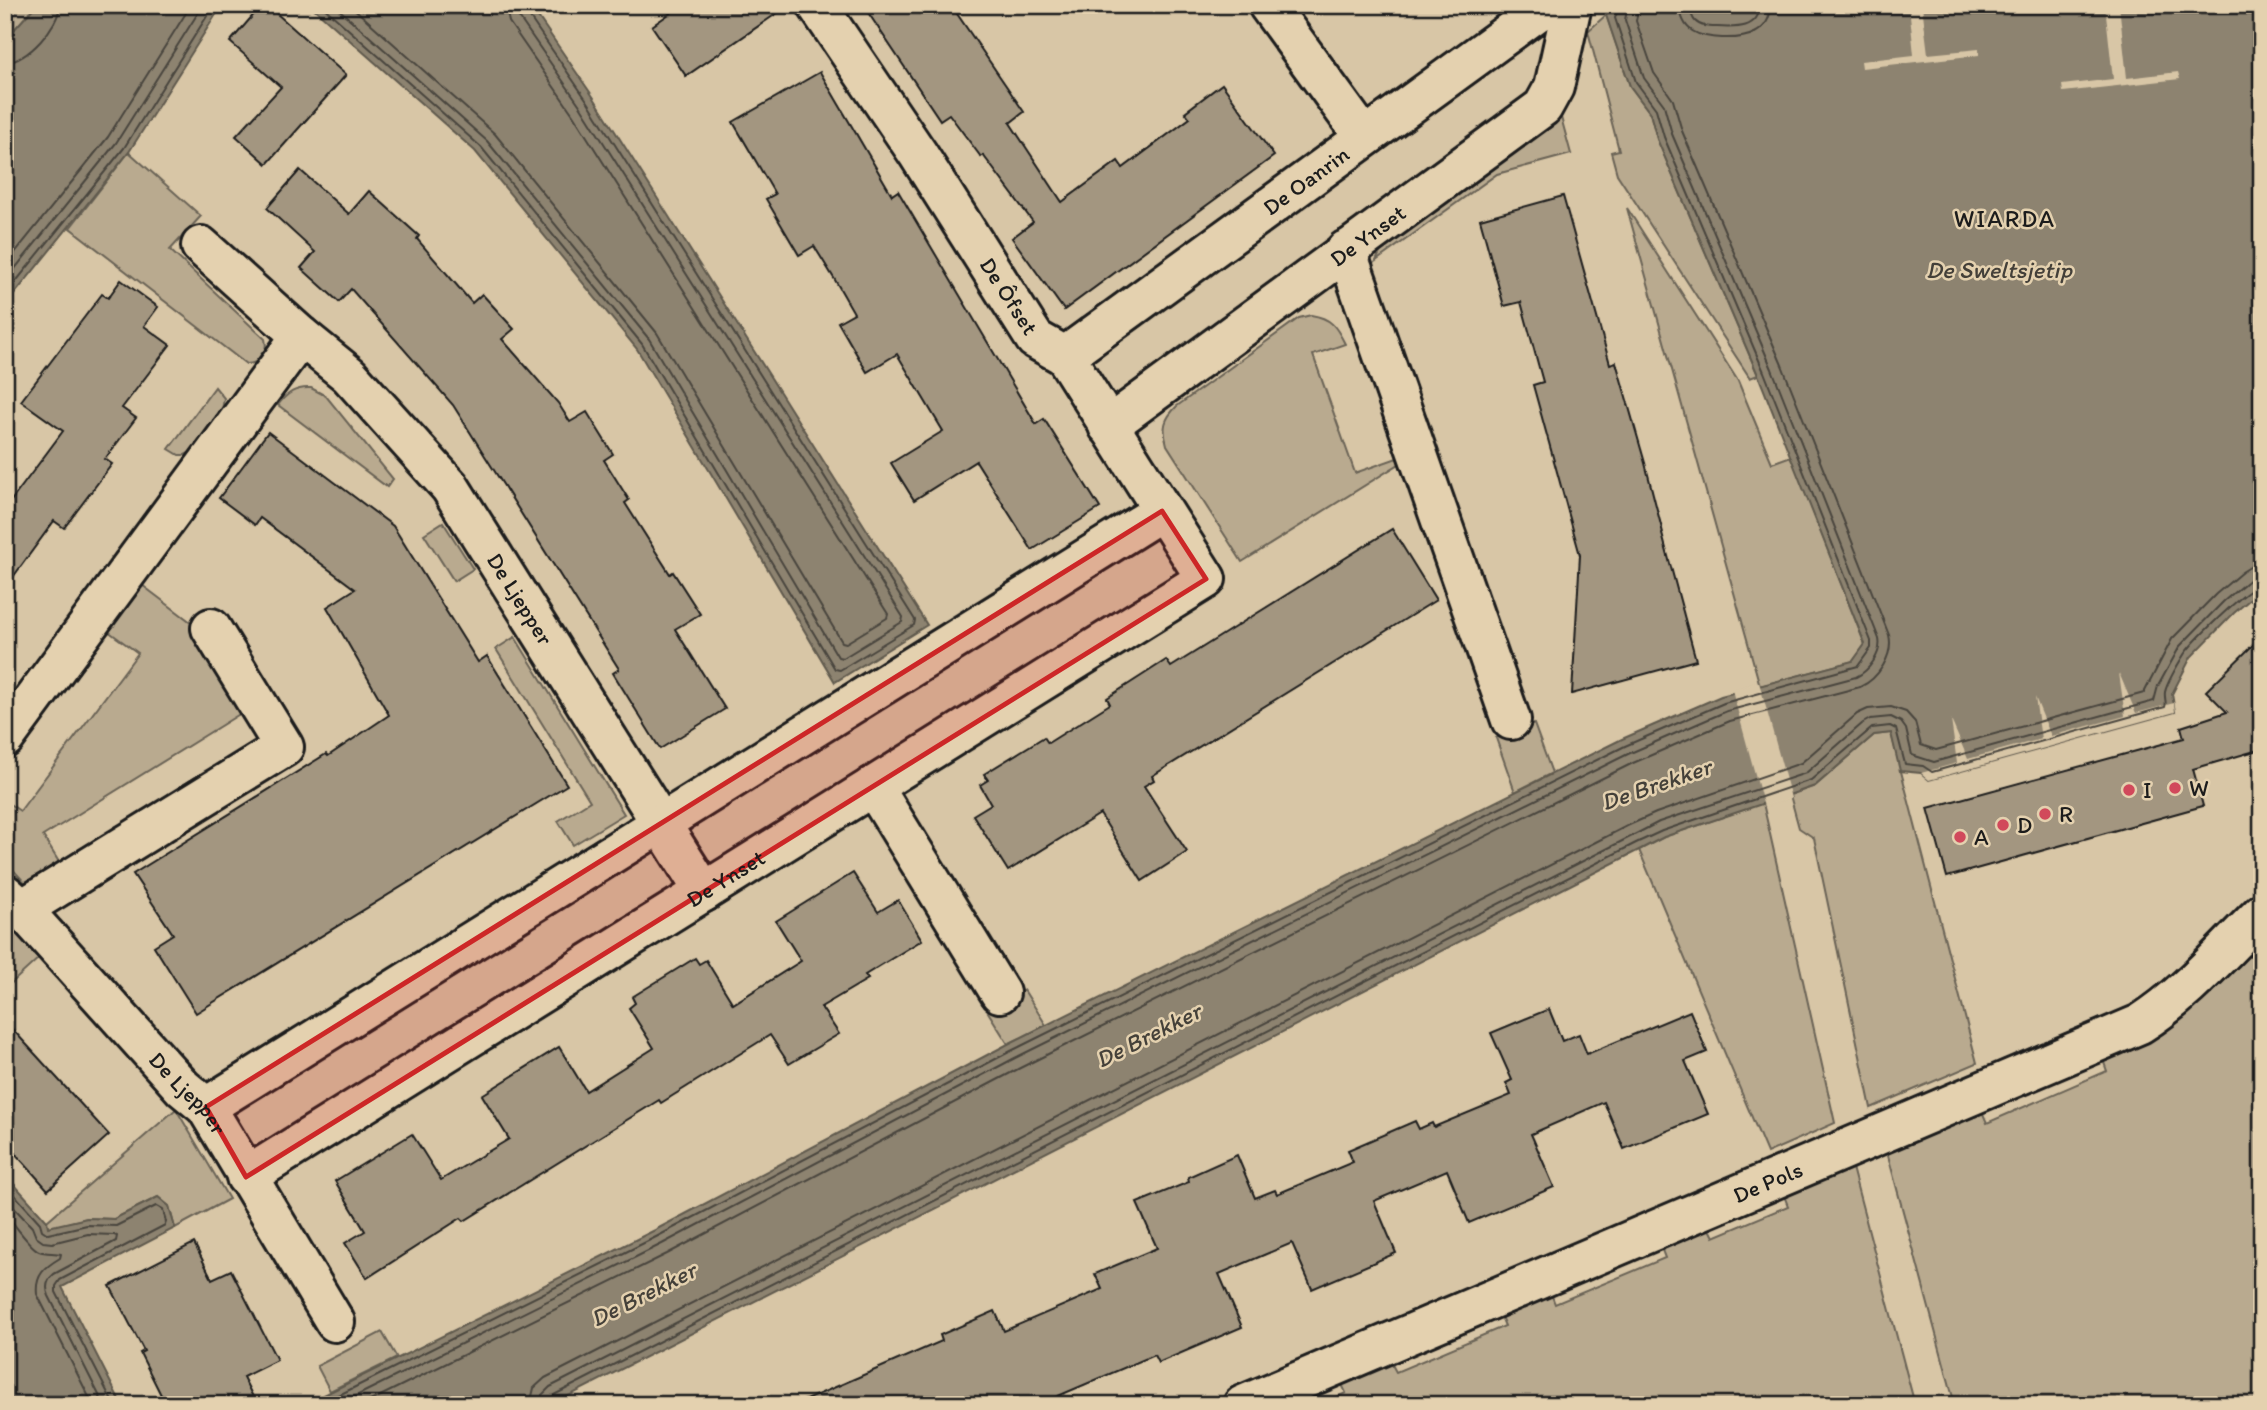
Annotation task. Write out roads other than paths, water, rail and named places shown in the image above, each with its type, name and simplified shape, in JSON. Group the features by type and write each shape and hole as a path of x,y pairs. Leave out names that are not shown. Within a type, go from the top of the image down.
{"street":[{"name":"De Ôfset","path":"817,5 918,154 1035,339 1065,356 1206,579"},
{"path":"1268,5 1364,137"},
{"name":"De Oanrin","path":"1065,356 1547,5"},
{"name":"De Ynset","path":"1108,426 1543,107 1554,87 1572,5"},
{"name":"De Ljepper","path":"201,246 301,336 349,375 450,487 704,892"},
{"path":"1346,250 1511,720"},
{"path":"5,738 301,336"},
{"path":"206,1107 1162,511"},
{"name":"De Ynset","path":"246,1177 1206,579"},
{"path":"13,901 284,747 211,628"},
{"path":"873,786 1000,993"},
{"name":"De Ljepper","path":"13,901 183,1088 206,1107 335,1322"},
{"name":"De Pols","path":"1243,1405 2140,1024 2178,996 2262,913"}],"water":[{"path":"36,5 222,5 129,152 5,306 5,40"},
{"path":"310,5 530,5 594,98 927,625 835,682 637,349 475,151"},
{"name":"De Sweltsjetip","path":"1615,5 1705,5 1707,11 1738,13 1748,5 2262,5 2262,589 2191,657 2172,694 2175,712 1929,780 1921,773 1900,771 1891,733 1874,735 1815,786 1664,837 551,1405 304,1405 655,1230 1008,1044 1622,739 1721,696 1853,661 1865,644 1758,375 1657,139 1650,113 1630,86 1606,15"},
{"path":"5,1174 47,1221 48,1227 87,1218 114,1219 158,1197 169,1206 175,1228 62,1287 122,1405 5,1405"}],"place":[{"name":"W","path":"2175,788"},
{"name":"I","path":"2129,790"},
{"name":"R","path":"2045,814"},
{"name":"D","path":"2003,825"},
{"name":"A","path":"1960,837"}],"district":[{"name":"WIARDA","path":"2005,218"}],"water label":[{"name":"De Brekker","path":"1656,784"},
{"name":"De Brekker","path":"1148,1035"},
{"name":"De Brekker","path":"643,1294"}]}
